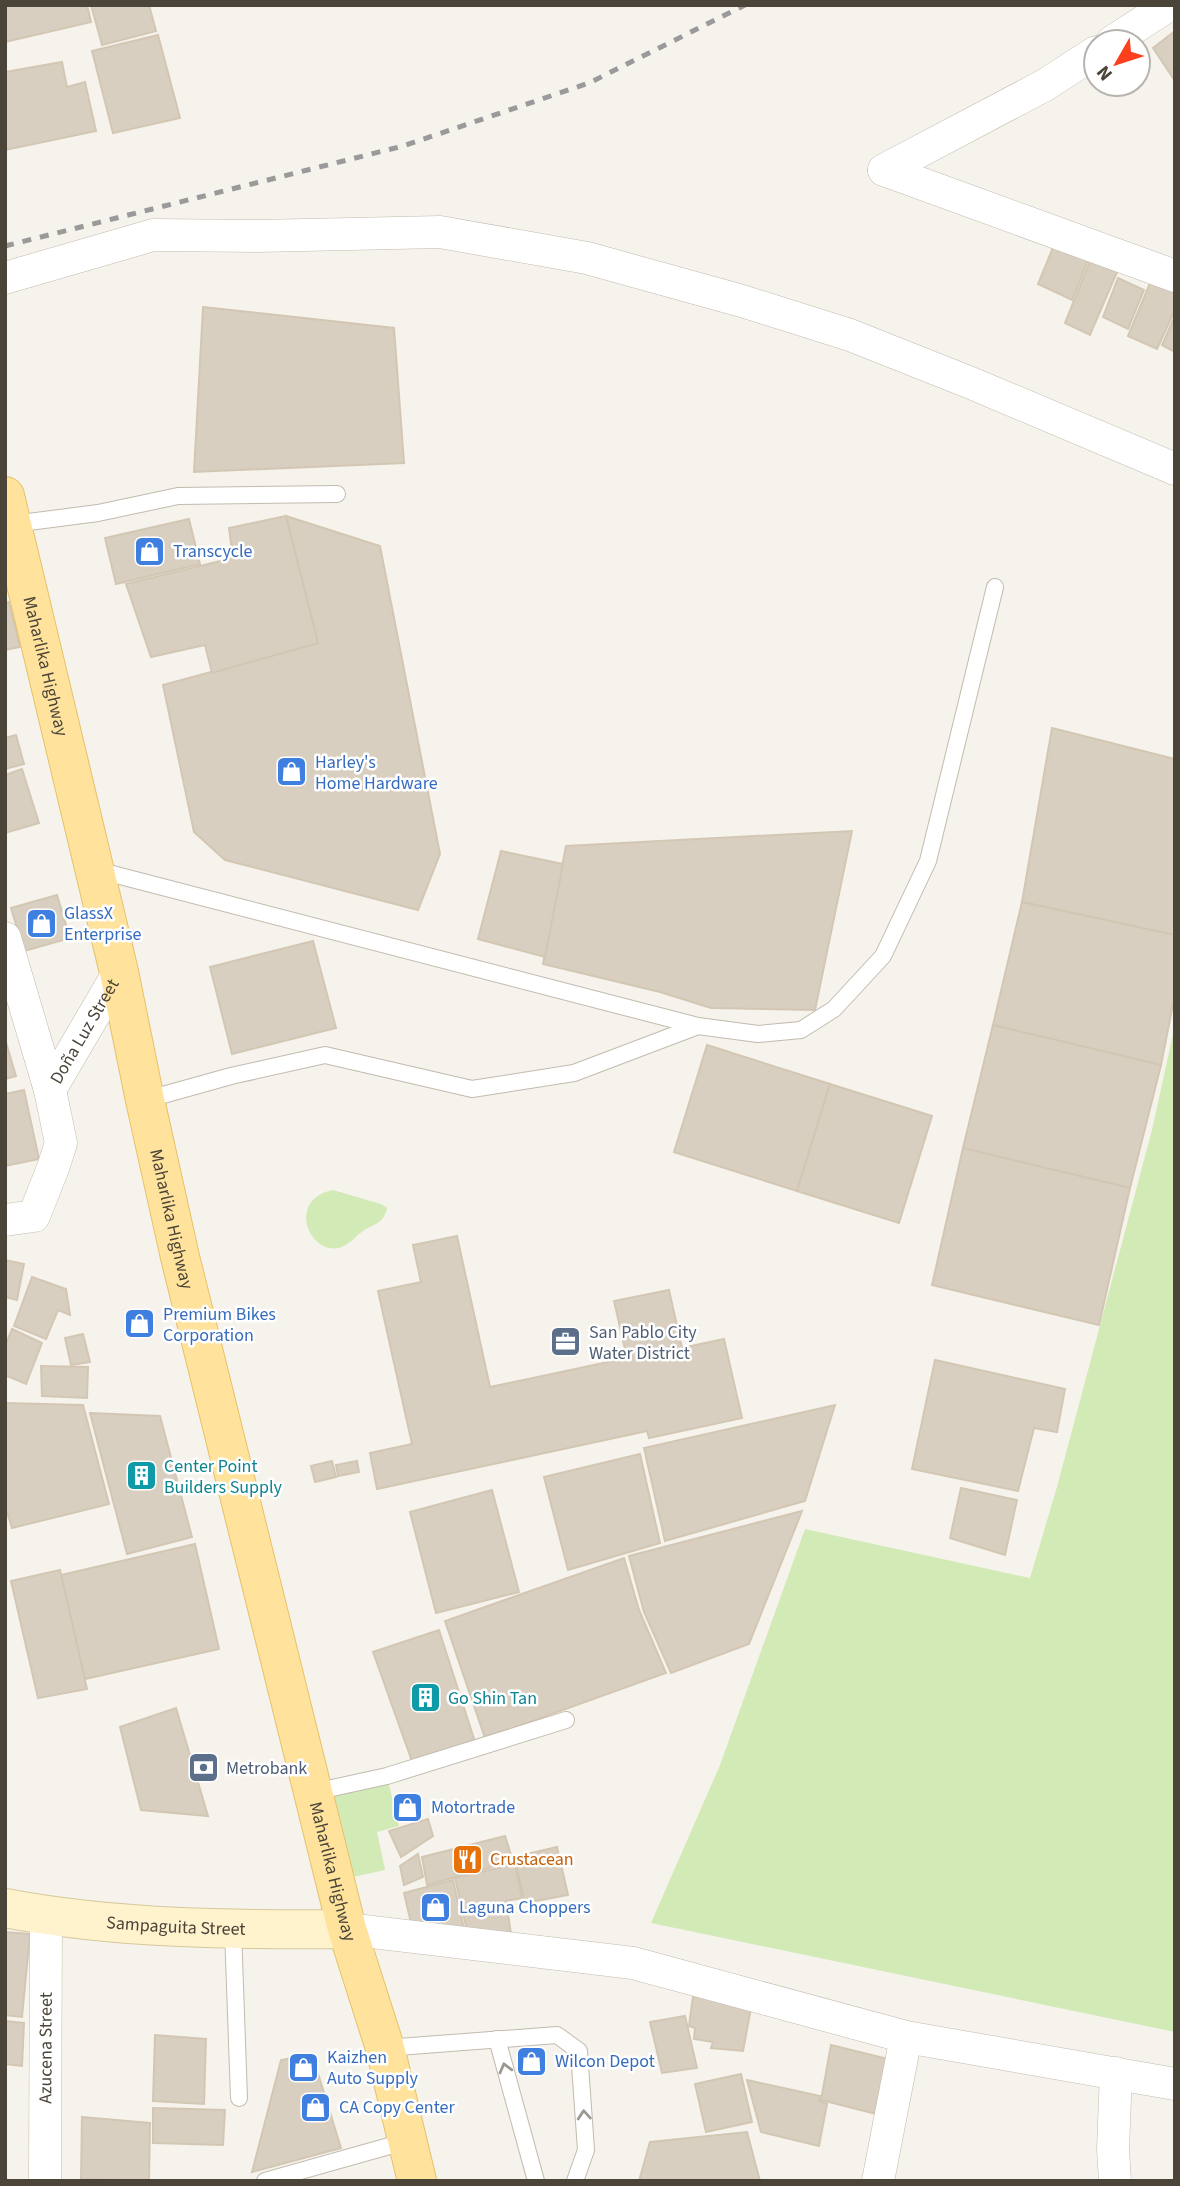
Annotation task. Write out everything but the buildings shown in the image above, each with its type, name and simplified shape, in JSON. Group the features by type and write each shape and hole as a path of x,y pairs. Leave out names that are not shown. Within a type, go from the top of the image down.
{"main road":[{"name":"Maharlika Highway","path":"8,510 119,972 180,1257 347,1929 386,2048 417,2181"}],"street":[{"path":"1134,28 1169,5"},
{"path":"1082,61 1045,85 884,170 1175,276"},
{"path":"5,278 153,235 259,236 440,232 587,258 742,301 850,335 984,388 1175,470"},
{"name":"Doña Luz Street","path":"5,938 50,1090 61,1143 53,1168 20,1218"},
{"name":"Doña Luz Street","path":"50,1090 119,972"},
{"name":"Sampaguita Street","path":"5,1908 46,1916 233,1930 347,1929"},
{"name":"Azucena Street","path":"45,2181 46,1916"},
{"path":"347,1929 633,1963 906,2037 1175,2084"},
{"path":"878,2181 906,2037"},
{"path":"1115,2073 1115,2181"}],"lane":[{"path":"8,510 97,513 177,496 337,494"},
{"path":"93,869 698,1026 758,1034 801,1030 834,1009 883,956 928,861 995,587"},
{"path":"145,1100 231,1076 325,1055 472,1089 574,1073 698,1026"},
{"path":"314,1792 387,1776 566,1720"},
{"path":"233,1930 239,2098"},
{"path":"386,2048 557,2035 579,2051 586,2150 575,2181"},
{"path":"497,2039 536,2181"},
{"path":"265,2181 407,2141"}],"green space":[{"path":"1175,1025 1175,2032 651,1923 720,1765 805,1529 1030,1578 1057,1487 1152,1130"},
{"path":"333,1190 387,1208 379,1222 339,1248 328,1248 319,1243 311,1235 307,1225 310,1204 319,1195"},
{"path":"387,1776 399,1826 377,1832 385,1870 348,1878 314,1792"}],"railway":[{"path":"5,246 403,146 589,83 745,5"}],"place":[{"name":"Transcycle","path":"150,551"},
{"name":"Harley's Home Hardware","path":"292,772"},
{"name":"GlassX Enterprise","path":"41,923"},
{"name":"Premium Bikes Corporation","path":"140,1324"},
{"name":"San Pablo City Water District","path":"566,1342"},
{"name":"Center Point Builders Supply","path":"141,1476"},
{"name":"Go Shin Tan","path":"425,1698"},
{"name":"Metrobank","path":"203,1768"},
{"name":"Motortrade","path":"408,1807"},
{"name":"Crustacean","path":"467,1859"},
{"name":"Laguna Choppers","path":"436,1907"},
{"name":"Wilcon Depot","path":"532,2061"},
{"name":"Kaizhen Auto Supply","path":"304,2067"},
{"name":"CA Copy Center","path":"316,2107"}]}
